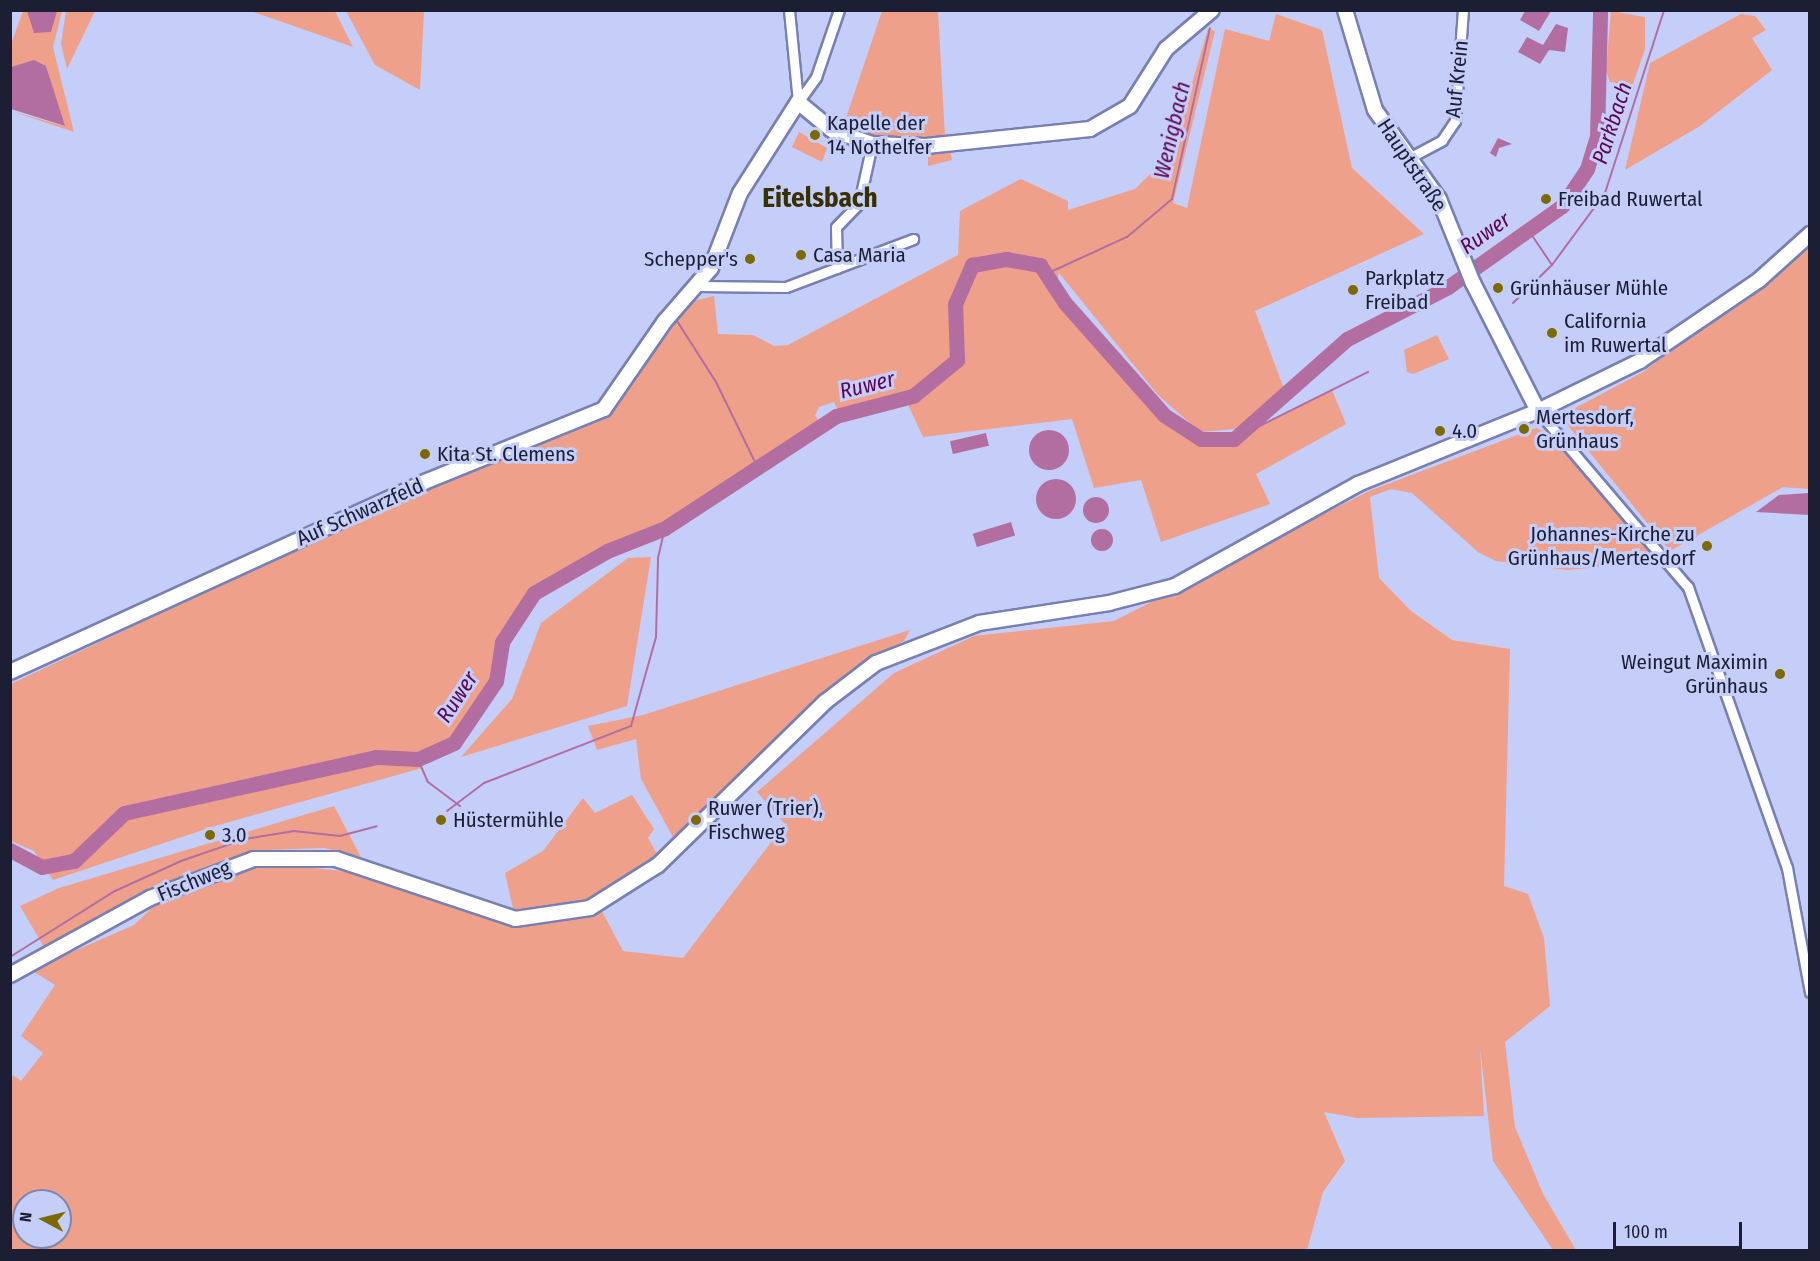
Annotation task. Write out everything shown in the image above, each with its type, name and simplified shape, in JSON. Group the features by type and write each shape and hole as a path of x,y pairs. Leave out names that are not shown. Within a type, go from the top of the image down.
{"main road":[{"name":"Hauptstraße","path":"1345,10 1366,87 1407,159 1439,199 1473,283 1538,411"},
{"path":"798,102 832,130 872,144 926,146 1097,127 1130,106 1166,49 1207,15"},
{"name":"Auf Schwarzfeld","path":"10,672 422,483 595,414 618,395 665,321 698,286 715,261 745,184 798,102"},
{"name":"Fischweg","path":"10,975 177,885 254,859 336,860 461,905 515,919 590,908 658,866 825,702 876,663 979,623 1109,603 1175,586 1358,484 1538,411 1682,336 1758,280 1809,234"}],"street":[{"path":"789,10 798,102"},
{"path":"798,102 816,77 839,10"},
{"name":"Auf Krein","path":"1407,159 1442,140 1455,121 1463,10"},
{"path":"837,268 836,227 859,203 872,144"},
{"path":"698,286 786,287 913,239"},
{"path":"1538,411 1688,587 1787,868 1809,992"}],"shaded area":[{"path":"1525,10 1551,11 1539,31 1520,20"},
{"path":"23,11 62,11 53,47 74,132 11,111 64,126 46,66 10,67 11,44"},
{"path":"27,11 57,11 51,32 34,33"},
{"path":"66,11 95,11 67,69 61,44"},
{"path":"250,11 335,11 353,47 291,25"},
{"path":"346,11 424,11 420,90 375,65"},
{"path":"882,11 938,11 945,137 878,138 845,121"},
{"path":"1611,11 1645,17 1645,49 1633,84 1626,86 1610,82 1606,71"},
{"path":"1276,14 1322,30 1352,168 1424,234 1255,311 1284,389 1236,429 1200,432 1158,395 1059,273 1055,288 1164,415 1201,439 1234,439 1332,390 1346,424 1256,474 1270,504 1161,542 1141,480 1094,488 1072,419 923,437 905,398 840,415 834,402 819,407 815,416 822,424 665,528 607,551 535,593 502,642 496,681 454,743 418,759 422,768 215,826 53,880 34,851 11,841 11,684 419,491 606,414 689,302 714,296 718,334 753,335 774,346 788,345 958,255 960,211 1021,179 1068,201 1068,210 1135,189 1171,154 1208,29 1215,31 1173,203 1187,208 1225,29 1269,41"},
{"path":"1741,14 1755,16 1766,30 1752,38 1772,70 1700,126 1625,170 1650,63"},
{"path":"1556,24 1568,28 1565,52 1549,50 1540,64 1518,52 1527,37 1543,45"},
{"path":"34,60 46,66 65,126 11,109 11,67"},
{"path":"799,132 827,148 822,162 792,147"},
{"path":"1498,138 1512,144 1499,148 1496,157 1490,153"},
{"path":"950,150 952,160 928,166 928,151"},
{"path":"1809,246 1809,489 1783,487 1670,551 1560,416 1643,372"},
{"path":"1437,335 1449,359 1413,374 1407,372 1404,350"},
{"path":"1536,428 1552,435 1651,551 1653,562 1567,570 1496,561 1478,552 1412,493 1391,489 1370,497 1379,578 1411,611 1452,640 1510,649 1504,886 1528,894 1544,938 1550,1006 1505,1042 1515,1127 1543,1194 1576,1250 1553,1250 1493,1161 1480,1047 1484,1116 1357,1118 1324,1112 1345,1161 1323,1192 1307,1250 11,1250 11,1082 13,1075 21,1081 43,1053 21,1036 55,985 31,970 134,925 158,902 187,887 234,870 275,864 342,871 493,921 547,918 598,904 623,951 683,958 785,824 757,792 894,673 974,636 1114,621 1369,491"},
{"path":"1049,430 1057,431 1063,436 1068,442 1068,458 1063,464 1057,469 1049,470 1041,469 1035,464 1030,458 1029,450 1030,442 1035,436 1041,431"},
{"path":"986,433 989,446 953,454 950,441"},
{"path":"1056,479 1070,485 1076,499 1070,513 1056,519 1042,513 1036,499 1042,485"},
{"path":"1809,493 1809,515 1756,512 1779,495"},
{"path":"1096,497 1105,501 1109,510 1105,519 1096,523 1087,519 1083,510 1087,501"},
{"path":"1011,522 1015,535 977,547 973,534"},
{"path":"1102,529 1110,532 1113,540 1110,548 1102,551 1094,548 1091,540 1094,532"},
{"path":"651,557 627,706 461,757 512,699 541,623 628,558"},
{"path":"910,630 904,641 870,661 673,837 641,779 636,739 597,750 588,726 643,715"},
{"path":"632,795 654,829 648,838 657,854 589,900 547,909 513,909 505,873 543,851 583,798 595,813"},
{"path":"334,806 361,857 324,848 267,850 230,859 143,894 45,949 20,906 59,888"}],"waterway":[{"name":"Ruwer","path":"10,850 42,867 74,861 124,813 377,757 418,759 454,743 496,681 502,642 534,593 607,551 665,528 836,416 913,396 957,360 955,304 972,265 1006,259 1040,265 1065,303 1164,415 1201,439 1234,439 1347,339 1448,287 1562,206 1587,169 1597,137 1600,10"},
{"name":"Parkbach","path":"1513,303 1552,265 1605,193 1664,10"},
{"name":"Wenigbach","path":"1046,274 1127,237 1172,199 1210,28"},
{"name":"Parkbach","path":"1529,231 1552,265"},
{"path":"677,321 716,382 756,464"},
{"name":"Parkbach","path":"1234,439 1368,372"},
{"path":"447,811 484,783 631,726 656,637 658,558 665,528"},
{"path":"418,759 428,782 460,806"},
{"path":"10,957 115,891 181,861 245,839 294,831 340,836 377,826"}],"place":[{"name":"Kapelle der 14 Nothelfer","path":"815,135"},
{"name":"Freibad Ruwertal","path":"1546,199"},
{"name":"Casa Maria","path":"801,255"},
{"name":"Schepper's","path":"750,259"},
{"name":"Grünhäuser Mühle","path":"1498,288"},
{"name":"Parkplatz Freibad","path":"1353,290"},
{"name":"California im Ruwertal","path":"1552,333"},
{"name":"Mertesdorf, Grünhaus","path":"1524,429"},
{"name":"4.0","path":"1440,431"},
{"name":"Kita St. Clemens","path":"425,454"},
{"name":"Johannes-Kirche zu Grünhaus/Mertesdorf","path":"1707,546"},
{"name":"Weingut Maximin Grünhaus","path":"1780,674"},
{"name":"Hüstermühle","path":"441,820"},
{"name":"Ruwer (Trier), Fischweg","path":"696,820"},
{"name":"3.0","path":"210,835"}],"district":[{"name":"Eitelsbach","path":"820,199"}]}
